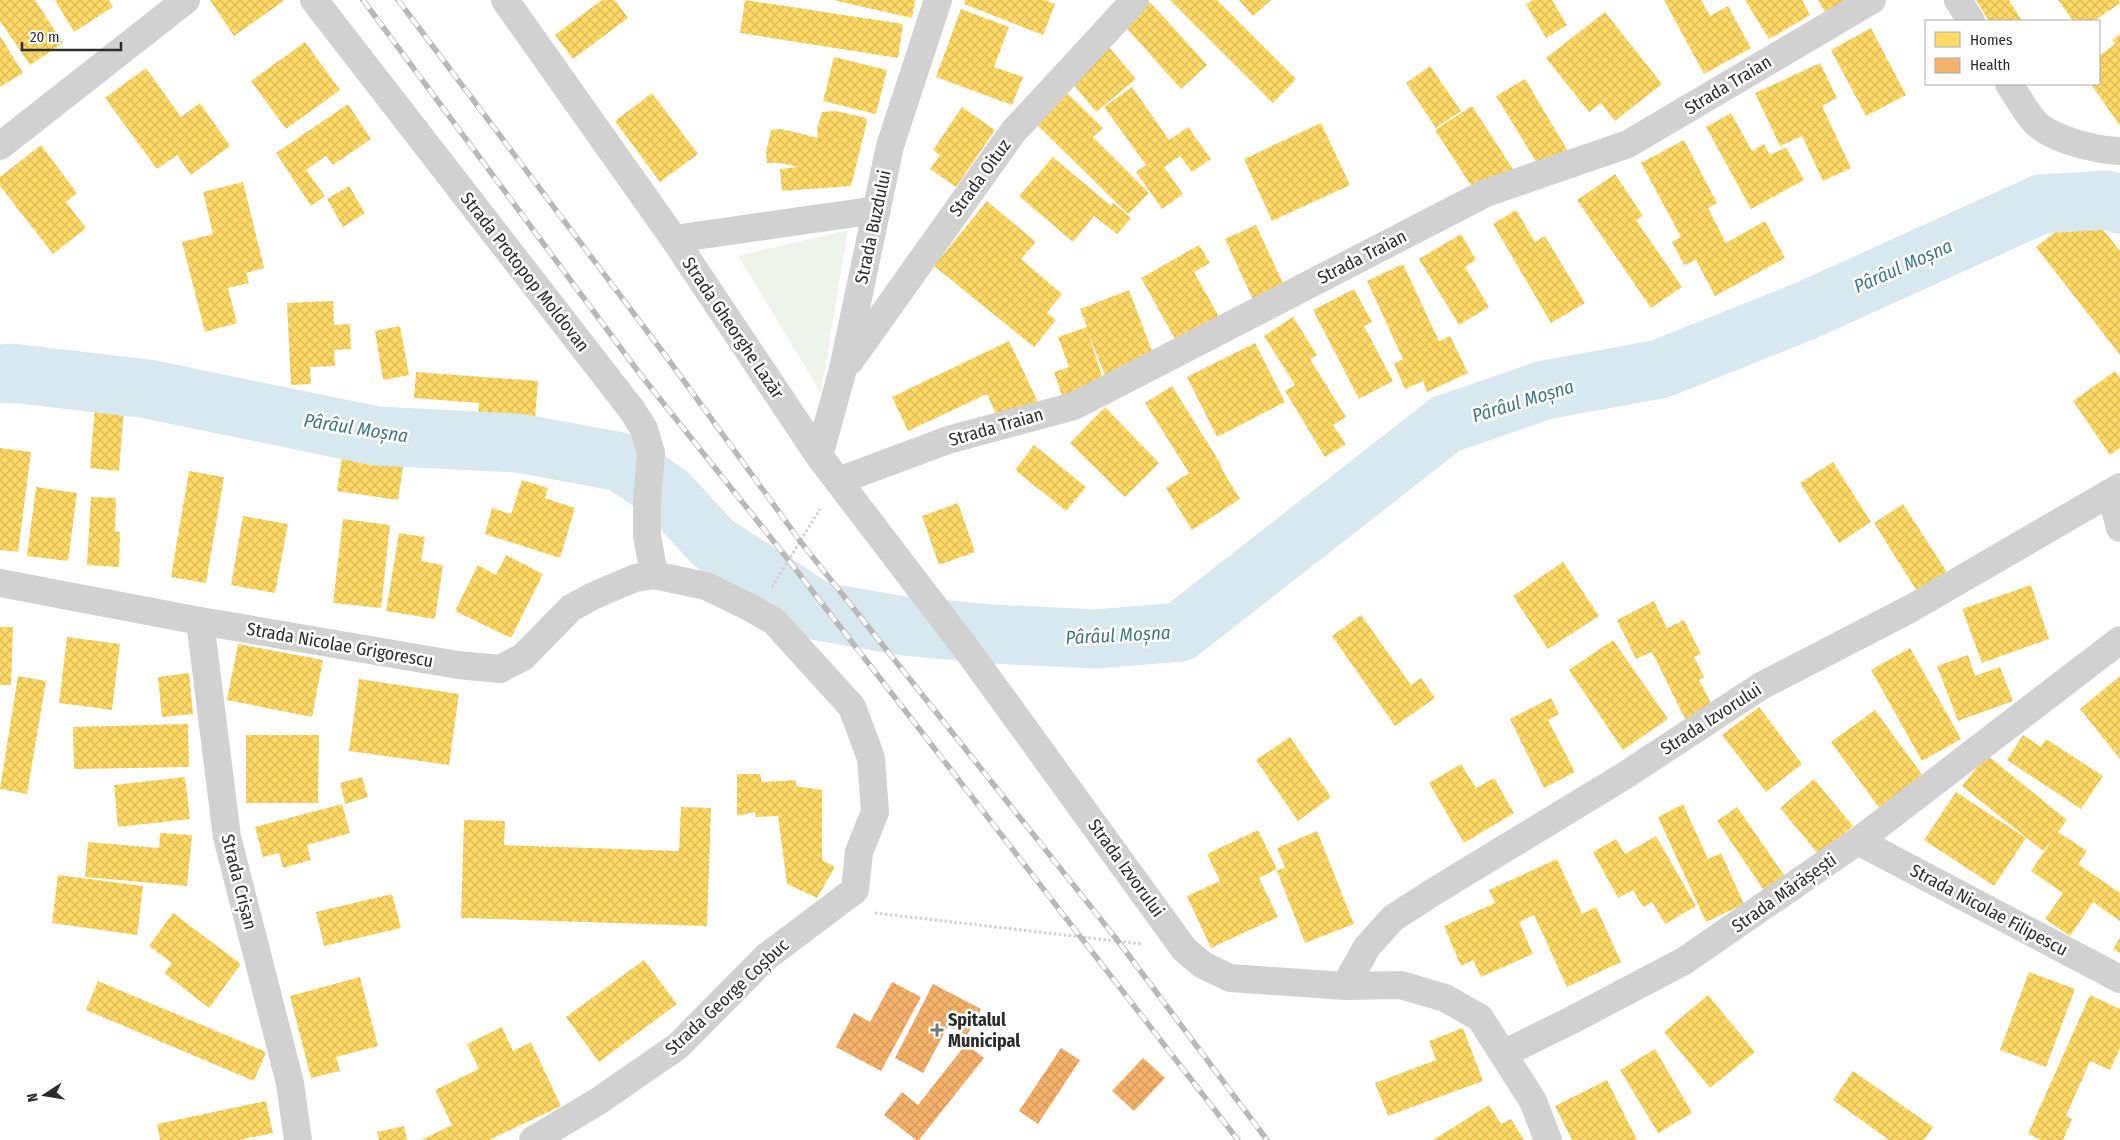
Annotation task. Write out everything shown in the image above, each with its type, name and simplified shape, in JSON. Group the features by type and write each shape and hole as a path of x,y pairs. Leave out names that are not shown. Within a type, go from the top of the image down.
{"street":[{"path":"0,146 186,0"},
{"name":"Strada Protopop Moldovan","path":"314,0 632,410 644,429 651,453 647,502 647,535 654,574"},
{"name":"Strada Gheorghe Lazăr","path":"505,0 674,239 819,456 922,594 968,650"},
{"name":"Strada Buzdului","path":"819,456 844,369 890,146 938,0"},
{"name":"Strada Oituz","path":"844,369 1013,132 1135,0"},
{"name":"Strada Traian","path":"838,481 948,440 1074,406 1486,193 1628,144 1872,0"},
{"path":"1958,0 1969,20"},
{"path":"2010,85 2033,121 2052,134 2091,147 2120,151"},
{"path":"674,239 877,210"},
{"path":"2117,490 2120,528"},
{"name":"Strada Izvorului","path":"1345,986 1366,947 1393,918 1435,891 1624,776 1761,686 1910,609 2117,490"},
{"name":"Strada Nicolae Grigorescu","path":"0,583 200,621 458,665 500,668 523,657 571,608 593,596 635,578 654,574"},
{"name":"Strada George Coșbuc","path":"533,1140 597,1102 678,1046 766,957 855,890 859,852 875,812 871,758 852,707 774,621 706,586 654,574"},
{"name":"Strada Crișan","path":"200,621 227,837 290,1083 298,1140"},
{"name":"Strada Mărășești","path":"1505,1053 1684,962 1858,841 2120,640"},
{"name":"Strada Izvorului","path":"968,650 1184,949 1203,965 1230,978 1345,986 1401,985 1445,998 1480,1018 1505,1053"},
{"name":"Strada Nicolae Filipescu","path":"1858,841 2120,979"},
{"path":"1505,1053 1533,1101 1548,1140"}],"path":[{"path":"771,589 838,481"},
{"path":"831,908 1184,949"}],"shaded area":[{"path":"848,230 821,393 738,256"}],"building: Homes":[{"path":"0,0 35,0 63,43 30,65 0,21"},
{"path":"55,0 109,0 113,7 74,32"},
{"path":"210,0 285,0 234,36"},
{"path":"602,0 615,0 628,18 573,59 555,35"},
{"path":"745,0 903,24 898,58 740,33"},
{"path":"833,0 915,0 912,18"},
{"path":"965,0 1045,0 1055,4 1043,35 964,4"},
{"path":"1170,0 1217,0 1296,79 1273,103"},
{"path":"1239,0 1271,0 1253,16"},
{"path":"1533,0 1552,0 1567,25 1546,38 1526,4"},
{"path":"1664,0 1701,0 1710,16 1728,6 1751,48 1704,74"},
{"path":"1745,0 1802,0 1810,15 1769,39"},
{"path":"1818,0 1847,0 1825,12"},
{"path":"1976,0 2009,0 2021,20 1988,20"},
{"path":"2058,0 2119,0 2120,3 2095,20 2072,20"},
{"path":"1150,2 1207,65 1181,89 1124,25"},
{"path":"961,9 1009,27 994,67 1023,77 1012,105 936,77"},
{"path":"1605,12 1662,84 1615,121 1601,103 1589,112 1546,58"},
{"path":"1871,28 1906,95 1866,116 1831,50"},
{"path":"2120,34 2120,126 2092,85 2100,85 2100,55 2115,44 2112,40"},
{"path":"0,36 23,73 0,87"},
{"path":"305,42 340,90 286,129 251,81"},
{"path":"1109,47 1136,79 1096,112 1070,80"},
{"path":"834,57 887,70 876,114 823,101"},
{"path":"1820,63 1837,98 1822,106 1851,168 1823,181 1802,136 1780,146 1755,93"},
{"path":"1430,66 1461,111 1436,128 1406,83"},
{"path":"146,68 181,117 200,103 230,146 191,175 177,155 157,169 105,98"},
{"path":"1525,79 1569,153 1541,170 1496,96"},
{"path":"1132,87 1169,140 1188,127 1211,159 1192,172 1180,156 1164,167 1183,194 1162,209 1136,172 1146,165 1104,107"},
{"path":"1066,92 1103,128 1093,137 1149,193 1128,214 1036,124"},
{"path":"652,93 698,154 660,182 615,121"},
{"path":"348,104 371,139 333,165 326,156 306,170 325,196 311,206 276,153"},
{"path":"1472,106 1513,169 1476,193 1435,130"},
{"path":"962,107 995,130 956,187 930,169 940,155 933,150"},
{"path":"836,111 866,118 867,122 851,186 782,191 780,169 799,167 780,163 767,163 766,152 771,130 782,129 818,138 817,129 822,112"},
{"path":"1731,113 1752,151 1764,144 1770,155 1786,147 1804,180 1751,209 1706,127"},
{"path":"1321,123 1350,185 1272,221 1244,159"},
{"path":"1684,140 1717,203 1708,208 1726,243 1765,221 1785,258 1715,296 1696,260 1684,265 1672,242 1681,237 1641,163"},
{"path":"41,145 77,193 66,202 86,228 53,254 0,186 0,177"},
{"path":"1053,157 1111,206 1113,203 1131,218 1117,234 1094,216 1073,242 1019,196"},
{"path":"1615,174 1643,216 1636,220 1682,287 1651,308 1577,200"},
{"path":"243,182 264,268 246,273 249,283 228,288 237,323 205,332 182,242 213,234 203,192"},
{"path":"349,186 365,213 343,227 327,199"},
{"path":"987,201 1036,242 1021,259 1062,294 1047,313 1056,320 1034,347 934,266"},
{"path":"2086,208 2120,251 2120,355 2036,247"},
{"path":"1516,210 1535,242 1545,236 1585,303 1551,323 1493,224"},
{"path":"1256,225 1286,290 1255,304 1225,239"},
{"path":"1461,234 1476,260 1465,267 1489,307 1459,325 1419,259"},
{"path":"1199,245 1210,263 1194,272 1223,324 1180,348 1141,278"},
{"path":"1403,264 1439,341 1450,336 1468,373 1427,392 1423,381 1405,389 1394,364 1403,359 1367,281"},
{"path":"1354,289 1372,322 1364,326 1393,381 1359,399 1313,310"},
{"path":"1129,290 1155,359 1106,378 1087,330 1104,382 1062,396 1054,372 1069,367 1058,337 1087,327 1080,309"},
{"path":"333,301 334,325 350,324 351,349 334,350 335,366 310,367 311,384 291,385 287,303"},
{"path":"1293,317 1317,355 1310,359 1346,417 1333,425 1346,444 1325,457 1285,391 1295,385 1264,336"},
{"path":"400,326 409,375 383,380 375,331"},
{"path":"1009,341 1038,402 999,421 987,394 908,431 892,397"},
{"path":"1255,343 1285,402 1217,437 1187,377"},
{"path":"2115,371 2120,378 2120,448 2110,455 2073,401"},
{"path":"416,372 538,381 535,419 478,414 479,403 414,398"},
{"path":"1172,386 1222,466 1221,468 1240,499 1192,530 1166,488 1189,473 1145,403"},
{"path":"95,406 124,408 119,471 90,468"},
{"path":"1105,407 1159,463 1125,497 1070,443"},
{"path":"1034,445 1086,487 1066,511 1015,470"},
{"path":"0,448 31,452 18,552 0,550"},
{"path":"343,451 404,460 398,500 337,491"},
{"path":"1833,462 1871,522 1839,543 1800,483"},
{"path":"189,471 224,477 206,583 171,577"},
{"path":"522,480 548,488 545,498 575,508 560,558 485,534 492,508 511,514"},
{"path":"36,487 77,493 68,561 27,556"},
{"path":"91,497 116,498 115,531 120,532 119,567 87,565"},
{"path":"958,503 975,552 939,565 922,516"},
{"path":"1903,504 1950,577 1920,596 1874,523"},
{"path":"243,516 288,524 275,593 231,585"},
{"path":"343,519 390,525 381,608 333,603"},
{"path":"399,533 425,537 421,561 443,565 435,619 386,611"},
{"path":"506,555 543,574 511,638 455,611 478,565 496,575"},
{"path":"1563,562 1599,616 1548,649 1513,596"},
{"path":"2031,585 2049,639 1982,663 1962,609"},
{"path":"1654,601 1667,628 1684,620 1701,654 1694,657 1704,677 1699,680 1713,707 1686,721 1652,652 1636,659 1617,620"},
{"path":"1361,615 1411,685 1421,678 1435,698 1395,726 1332,636"},
{"path":"0,627 13,627 11,685 0,685"},
{"path":"67,637 120,644 112,710 59,703"},
{"path":"1613,640 1668,719 1623,750 1569,670"},
{"path":"238,644 323,660 312,717 227,700"},
{"path":"1910,648 1961,739 1922,761 1871,670"},
{"path":"1968,655 1975,676 2000,667 2013,701 1958,721 1937,666"},
{"path":"189,673 193,714 162,717 158,677"},
{"path":"18,676 46,681 27,794 0,789"},
{"path":"2120,676 2120,759 2080,709"},
{"path":"359,679 459,694 449,765 349,751"},
{"path":"1551,698 1559,714 1548,720 1575,772 1544,788 1510,719"},
{"path":"1759,707 1802,764 1766,792 1722,735"},
{"path":"1875,710 1924,777 1880,809 1831,742"},
{"path":"188,724 189,767 74,769 73,727"},
{"path":"246,735 319,735 318,803 246,803"},
{"path":"2023,735 2041,747 2046,739 2103,776 2081,809 2007,760"},
{"path":"1290,737 1331,797 1298,821 1256,760"},
{"path":"1987,755 2067,820 2058,832 2087,851 2078,864 2120,893 2120,921 2093,902 2070,936 2045,919 2063,893 2031,871 2053,839 2043,851 1962,786"},
{"path":"1461,764 1476,788 1494,778 1514,813 1464,843 1429,783"},
{"path":"737,774 760,774 762,782 796,780 796,786 822,790 822,860 835,867 817,898 787,884 778,816 756,817 755,812 737,816"},
{"path":"185,777 190,819 118,827 114,785"},
{"path":"362,777 368,797 345,804 340,783"},
{"path":"1814,779 1853,826 1819,855 1780,808"},
{"path":"1956,792 2026,838 1994,886 1924,840"},
{"path":"342,804 350,833 307,845 311,860 283,868 279,853 263,857 255,827"},
{"path":"1683,804 1708,859 1721,853 1744,904 1706,922 1658,817"},
{"path":"681,807 711,808 707,926 461,918 464,820 505,821 504,845 679,851"},
{"path":"1737,807 1786,878 1765,892 1717,821"},
{"path":"1258,830 1277,869 1259,878 1278,917 1211,948 1187,896 1220,881 1207,854"},
{"path":"1317,831 1354,924 1305,943 1277,871 1285,867 1277,848"},
{"path":"160,833 192,835 187,886 85,877 88,842 159,848"},
{"path":"1656,836 1696,906 1665,924 1652,902 1643,907 1633,890 1618,898 1593,852 1616,839 1625,854"},
{"path":"1557,859 1582,914 1596,907 1621,962 1567,987 1534,915 1519,922 1533,954 1481,977 1473,960 1461,966 1444,926 1495,903 1489,890"},
{"path":"58,875 143,886 137,935 52,923"},
{"path":"392,894 401,928 324,946 316,912"},
{"path":"173,913 241,964 209,1008 164,973 172,963 149,946"},
{"path":"2120,938 2120,953 2113,949"},
{"path":"644,960 677,1004 599,1062 566,1017"},
{"path":"2029,972 2075,989 2046,1067 2000,1050"},
{"path":"360,977 378,1046 336,1057 340,1071 311,1078 290,996"},
{"path":"98,981 266,1052 254,1081 86,1010"},
{"path":"1708,995 1755,1052 1710,1088 1664,1032"},
{"path":"2090,995 2120,1009 2120,1048 2110,1070 2090,1061 2066,1116 2072,1119 2063,1140 2042,1140 2028,1134"},
{"path":"502,1027 513,1051 531,1042 561,1106 489,1140 421,1140 452,1125 435,1090 479,1069 467,1044"},
{"path":"1463,1028 1483,1081 1388,1116 1375,1083 1436,1060 1429,1041"},
{"path":"1655,1049 1692,1113 1658,1133 1620,1070"},
{"path":"1853,1071 1933,1127 1924,1140 1889,1140 1833,1100"},
{"path":"1607,1080 1637,1140 1572,1140 1555,1106"},
{"path":"266,1101 273,1133 239,1140 160,1140 157,1124"},
{"path":"1489,1105 1501,1124 1511,1119 1524,1140 1433,1140"},
{"path":"404,1126 407,1140 379,1140 377,1132"}],"building: Health":[{"path":"892,982 921,997 881,1071 836,1047 854,1013 870,1022"},
{"path":"933,984 981,1009 967,1035 948,1026 923,1073 895,1058"},
{"path":"966,1044 984,1058 919,1140 916,1140 884,1115 902,1092 918,1105"},
{"path":"1061,1048 1080,1060 1038,1124 1019,1111"},
{"path":"1143,1058 1165,1078 1134,1111 1112,1091"}],"waterway":[{"name":"Pârâul Moșna","path":"0,374 11,373 148,389 376,436 518,443 621,462 668,494 713,543 818,611 904,626 992,634 1096,639 1180,632 1446,424 1545,390 1660,369 1805,311 2041,204 2107,200 2120,204"}],"railway":[{"path":"363,0 640,374 779,548 1238,1140"},
{"path":"398,0 668,359 800,541 1118,941 1267,1140"}],"place":[{"name":"Spitalul Municipal","path":"937,1030"}]}
